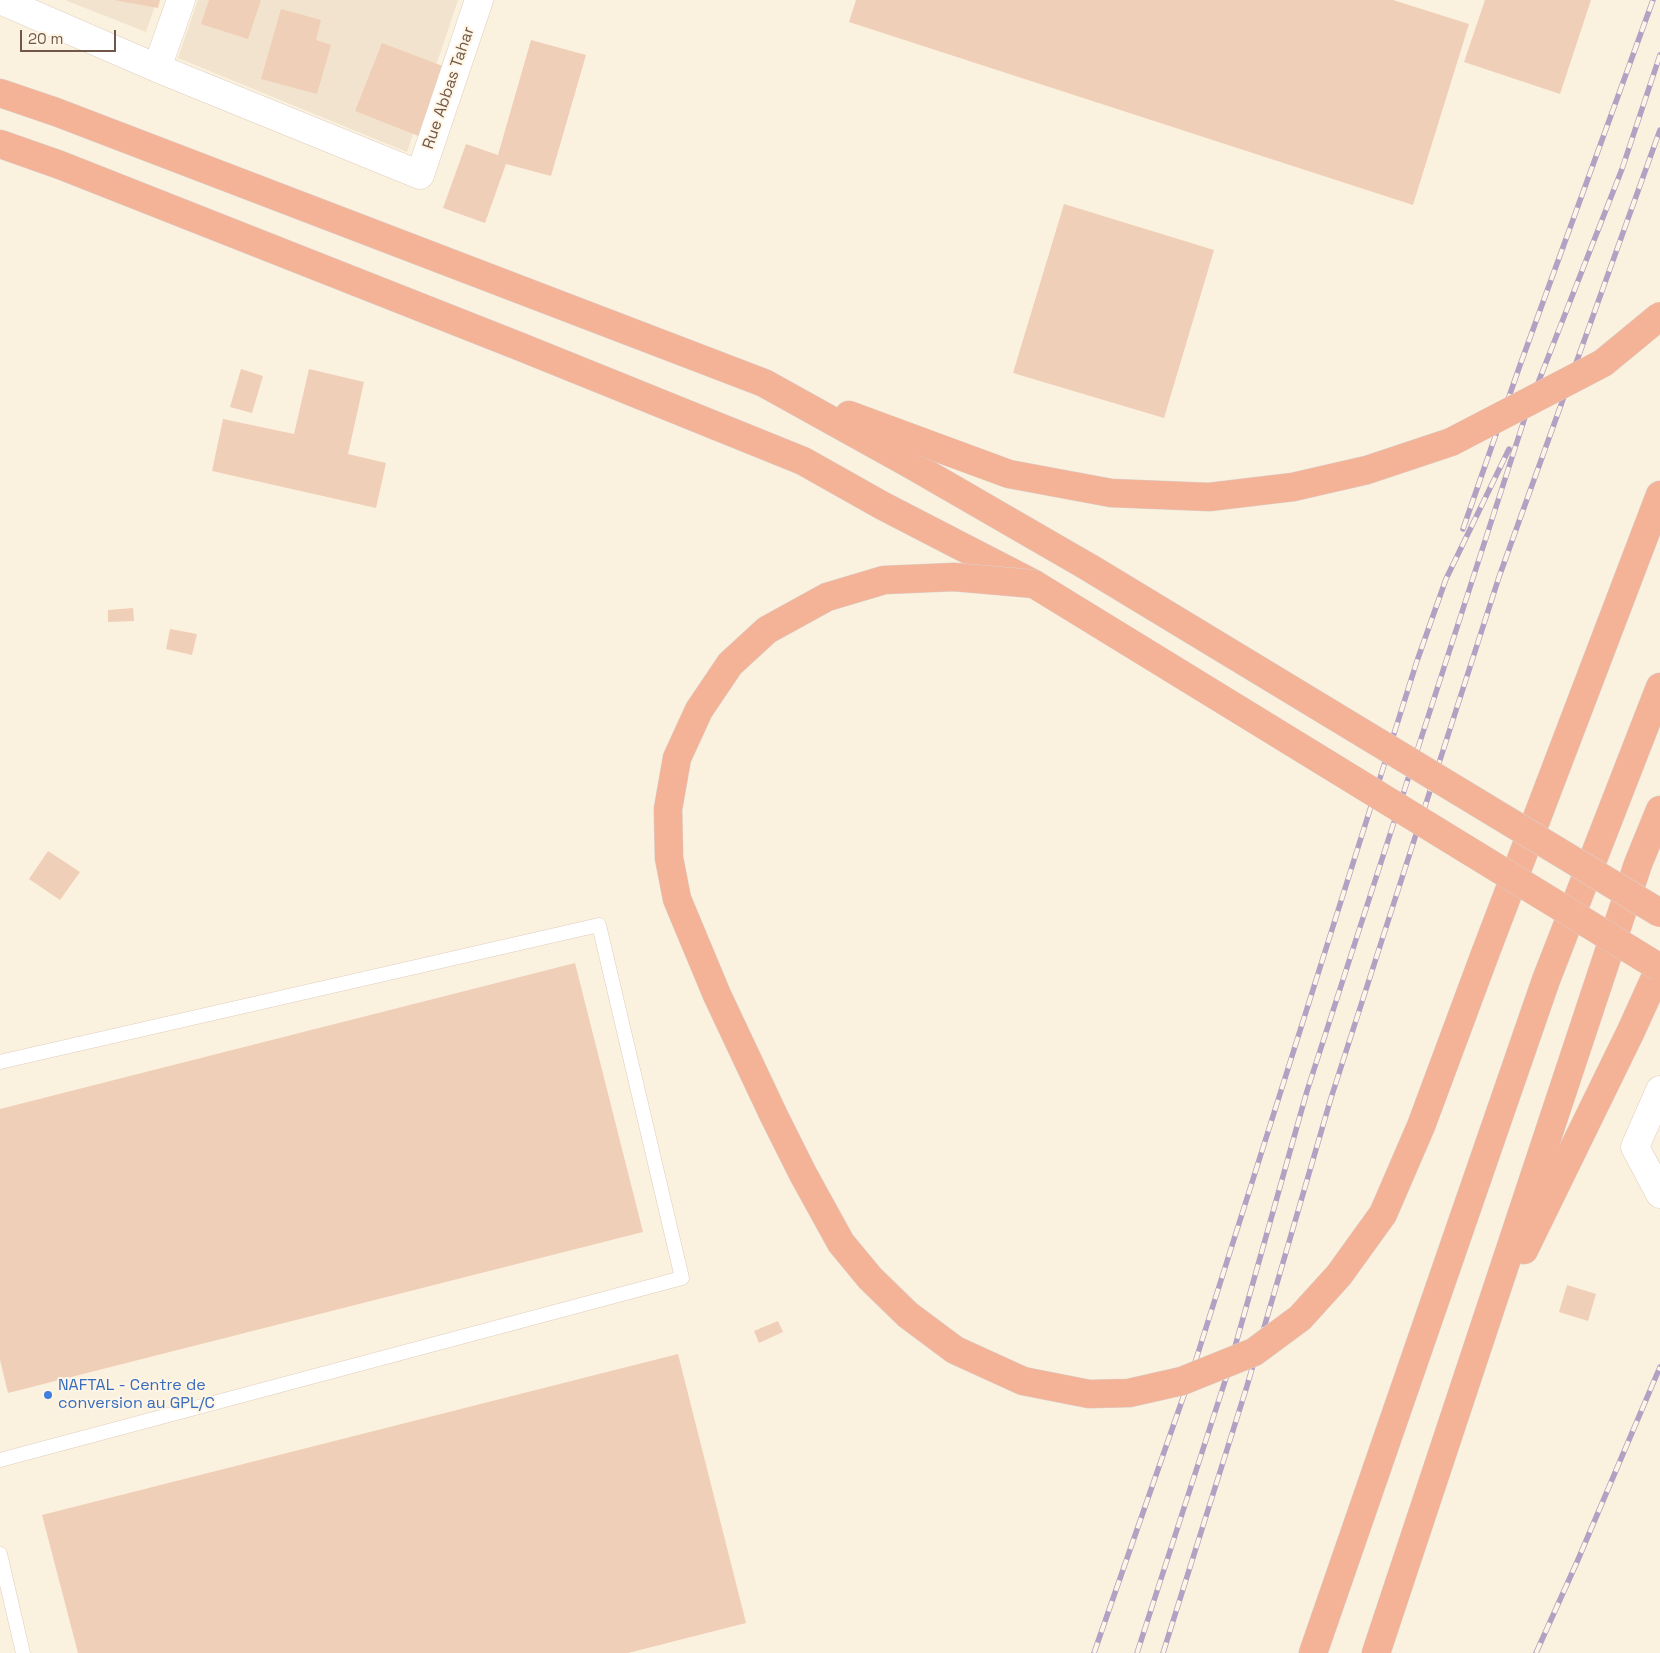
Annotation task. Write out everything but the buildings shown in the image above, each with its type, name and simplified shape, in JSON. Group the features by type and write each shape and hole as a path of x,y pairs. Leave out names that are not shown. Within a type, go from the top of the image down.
{"highway":[{"path":"0,93 56,112 764,383 916,453 1090,568 1660,913"},
{"path":"0,144 60,165 521,347 794,458 882,506 1034,584 1660,968 1632,1031 1477,1346"},
{"path":"916,453 1111,494 1209,497 1293,487 1367,470 1451,442 1603,363 1660,316"},
{"path":"1034,584 954,577 884,580 827,597 767,630 730,664 699,710 677,758 668,809 669,858 677,899 717,995 774,1116 841,1243 870,1278 908,1315 956,1350 1023,1381 1089,1394 1129,1392 1182,1381 1254,1352 1300,1318 1339,1275 1383,1214 1421,1126 1660,495"},
{"path":"1313,1653 1546,980 1660,687"},
{"path":"1376,1653 1638,864 1660,810"}],"street":[{"path":"0,0 157,68 181,0"},
{"name":"Rue Abbas Tahar","path":"157,68 420,175 479,0"},
{"path":"1660,1090 1635,1148 1660,1194"}],"lane":[{"path":"0,1062 599,925 682,1278 0,1460"},
{"path":"0,1554 23,1653"}],"shaded area":[{"path":"65,0 157,0 146,32"},
{"path":"198,0 458,0 407,152 178,58"}],"railway":[{"path":"1463,529 1519,368 1653,0"},
{"path":"1137,1653 1227,1375 1307,1091 1527,411 1622,169 1660,55"},
{"path":"1163,1653 1247,1386 1331,1098 1499,577 1660,130"},
{"path":"1094,1653 1192,1372 1417,661 1446,579 1509,449"},
{"path":"1536,1653 1660,1367"}],"place":[{"name":"NAFTAL - Centre de conversion au GPL/C","path":"48,1395"}]}
